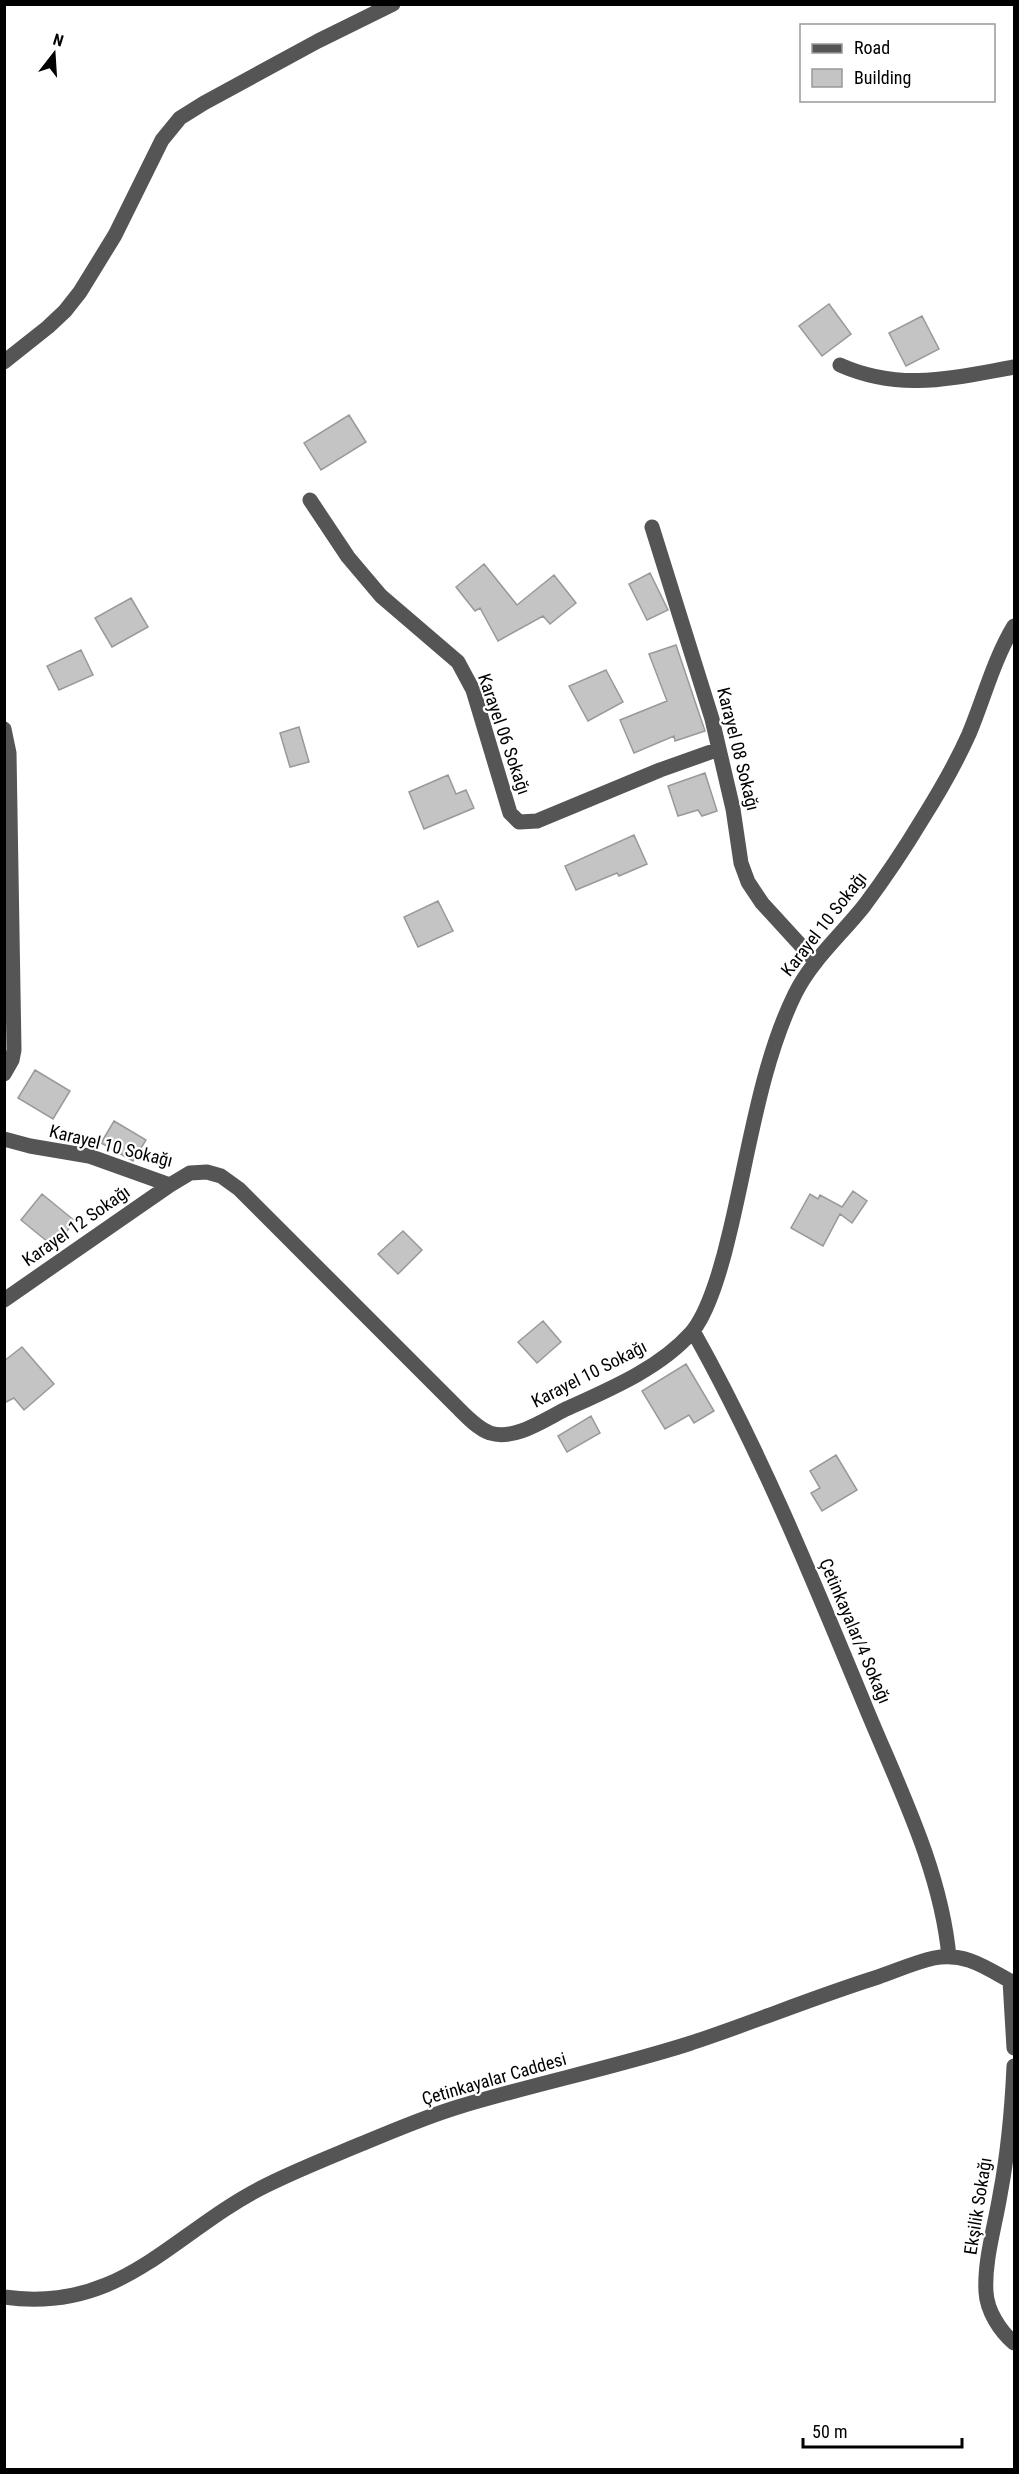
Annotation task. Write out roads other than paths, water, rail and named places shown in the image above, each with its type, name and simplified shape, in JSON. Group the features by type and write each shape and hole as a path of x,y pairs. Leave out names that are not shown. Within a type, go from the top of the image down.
{"street":[{"path":"4,362 65,312 80,292 115,235 162,140 180,118 308,46 393,4"},
{"path":"840,365 862,375 920,382 1014,367"},
{"name":"Karayel 06 Sokağı","path":"310,500 348,557 381,596 458,662 473,690 510,813 519,822 537,821 660,770 719,749"},
{"name":"Karayel 08 Sokağı","path":"652,526 712,719 733,809 741,863 748,882 762,903 816,962"},
{"name":"Karayel 10 Sokağı","path":"4,1139 89,1156 170,1185 190,1173 207,1172 221,1176 239,1189 457,1407 477,1426 489,1433 503,1435 520,1431 601,1393 666,1356 693,1331 711,1294 722,1264 753,1126 775,1047 793,998 802,979 865,904 923,819 969,735 995,666 1014,626"},
{"path":"4,729 9,753 14,1050 12,1060 4,1074"},
{"name":"Karayel 12 Sokağı","path":"4,1300 170,1185"},
{"name":"Çetinkayalar/4 Sokağı","path":"693,1331 730,1398 759,1458 908,1809 939,1897 946,1926 949,1957"},
{"name":"Çetinkayalar Caddesi","path":"4,2297 56,2299 92,2290 128,2276 264,2186 456,2107 645,2057 935,1958 960,1956 977,1962 1012,1981"},
{"path":"1012,1981 1014,2048"},
{"name":"Ekşilik Sokağı","path":"1014,2066 1010,2129 988,2262 986,2292 991,2313 1007,2337 1014,2343"}]}
